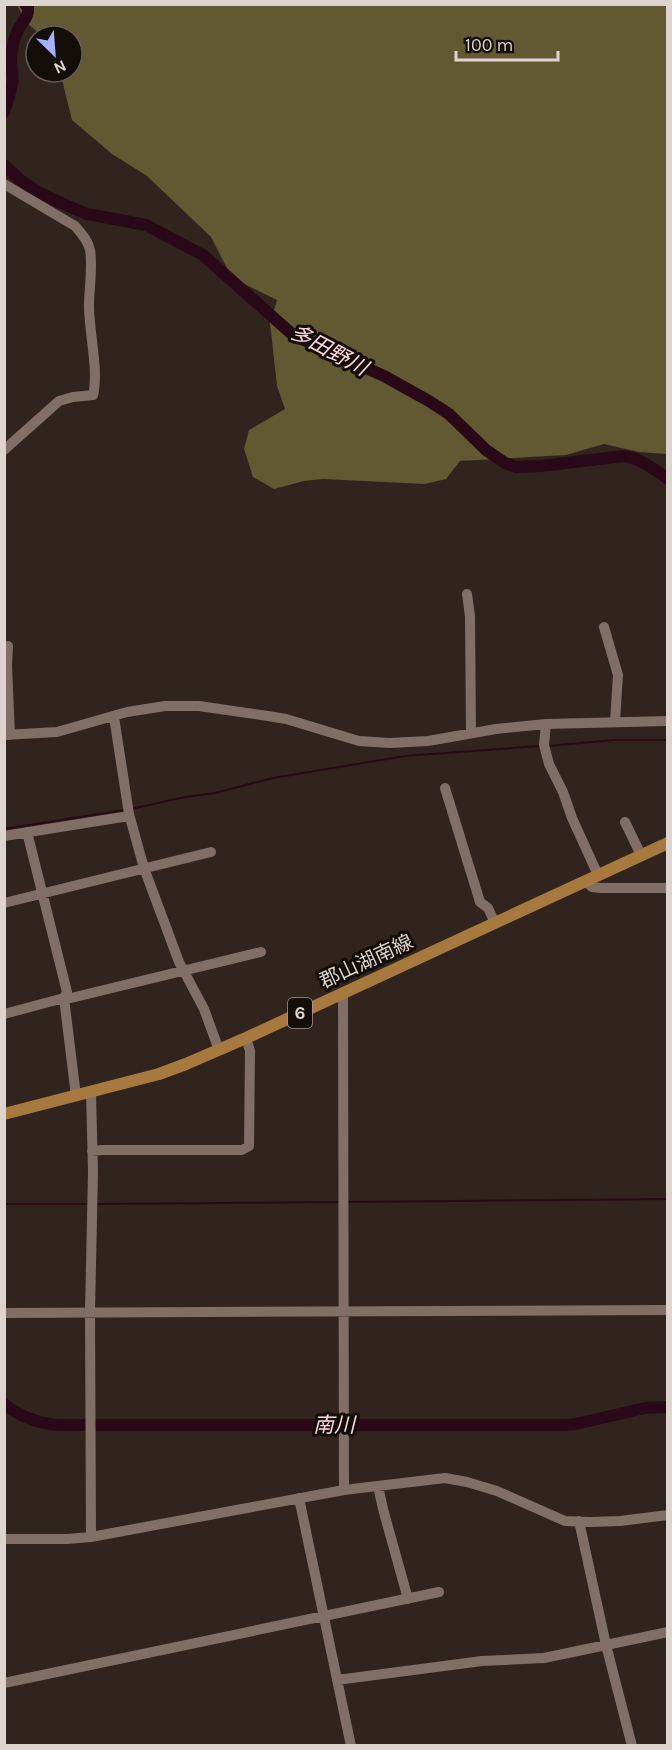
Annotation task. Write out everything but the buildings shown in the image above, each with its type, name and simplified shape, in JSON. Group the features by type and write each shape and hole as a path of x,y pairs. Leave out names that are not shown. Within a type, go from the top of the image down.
{"main road":[{"name":"郡山湖南線","path":"4,1114 159,1074 219,1050 668,843"}],"street":[{"path":"4,184 75,226 89,245 89,308 94,388 93,395 59,401 4,450"},
{"path":"467,594 470,616 471,733"},
{"path":"604,627 618,675 615,721"},
{"path":"8,646 7,735 57,732 127,712 165,706 191,706 286,719 343,737 373,743 428,741 496,729 546,724 668,721"},
{"path":"114,717 129,816 144,868 182,970 204,1009 219,1050"},
{"path":"546,724 544,745 549,764 598,875"},
{"path":"445,788 480,902 488,908 495,923"},
{"path":"4,836 129,816"},
{"path":"625,822 641,855"},
{"path":"27,832 67,992 64,998 76,1096"},
{"path":"4,903 211,852"},
{"path":"585,881 592,887 601,888 668,888"},
{"path":"4,1014 261,952"},
{"path":"344,993 344,1490"},
{"path":"92,1151 242,1150 248,1148 250,1051 246,1038"},
{"path":"91,1092 91,1537"},
{"path":"4,1312 668,1310"},
{"path":"4,1539 91,1537 344,1490 433,1479 456,1480 497,1491 566,1521 621,1521 668,1515"},
{"path":"378,1486 408,1599"},
{"path":"299,1498 351,1746"},
{"path":"579,1521 606,1645 632,1746"},
{"path":"4,1683 439,1592"},
{"path":"337,1680 472,1663 544,1658 668,1632"}],"shaded area":[{"path":"17,5 667,5 667,454 639,452 604,444 566,455 460,461 446,479 425,484 323,479 304,481 274,489 253,477 244,449 249,430 285,409 277,386 270,323 277,300 232,278 211,237 147,176 112,154 72,120 63,84 84,84 84,24 28,24"}],"waterway":[{"name":"多田野川","path":"4,112 13,81 11,60 13,46 17,32 28,11 25,4"},
{"name":"多田野川","path":"4,165 38,192 63,204 87,214 146,225 203,255 293,335 384,376 429,401 449,414 486,450 505,463 516,467 541,466 624,456 642,462 668,479"},
{"path":"548,746 614,740 668,740"},
{"path":"131,809 215,793 273,778 405,756 539,746"},
{"path":"4,829 125,810"},
{"path":"346,1202 668,1199"},
{"path":"97,1204 341,1202"},
{"path":"4,1204 89,1204"},
{"name":"南川","path":"4,1404 31,1419 60,1425 565,1425 645,1408 668,1407"}]}
